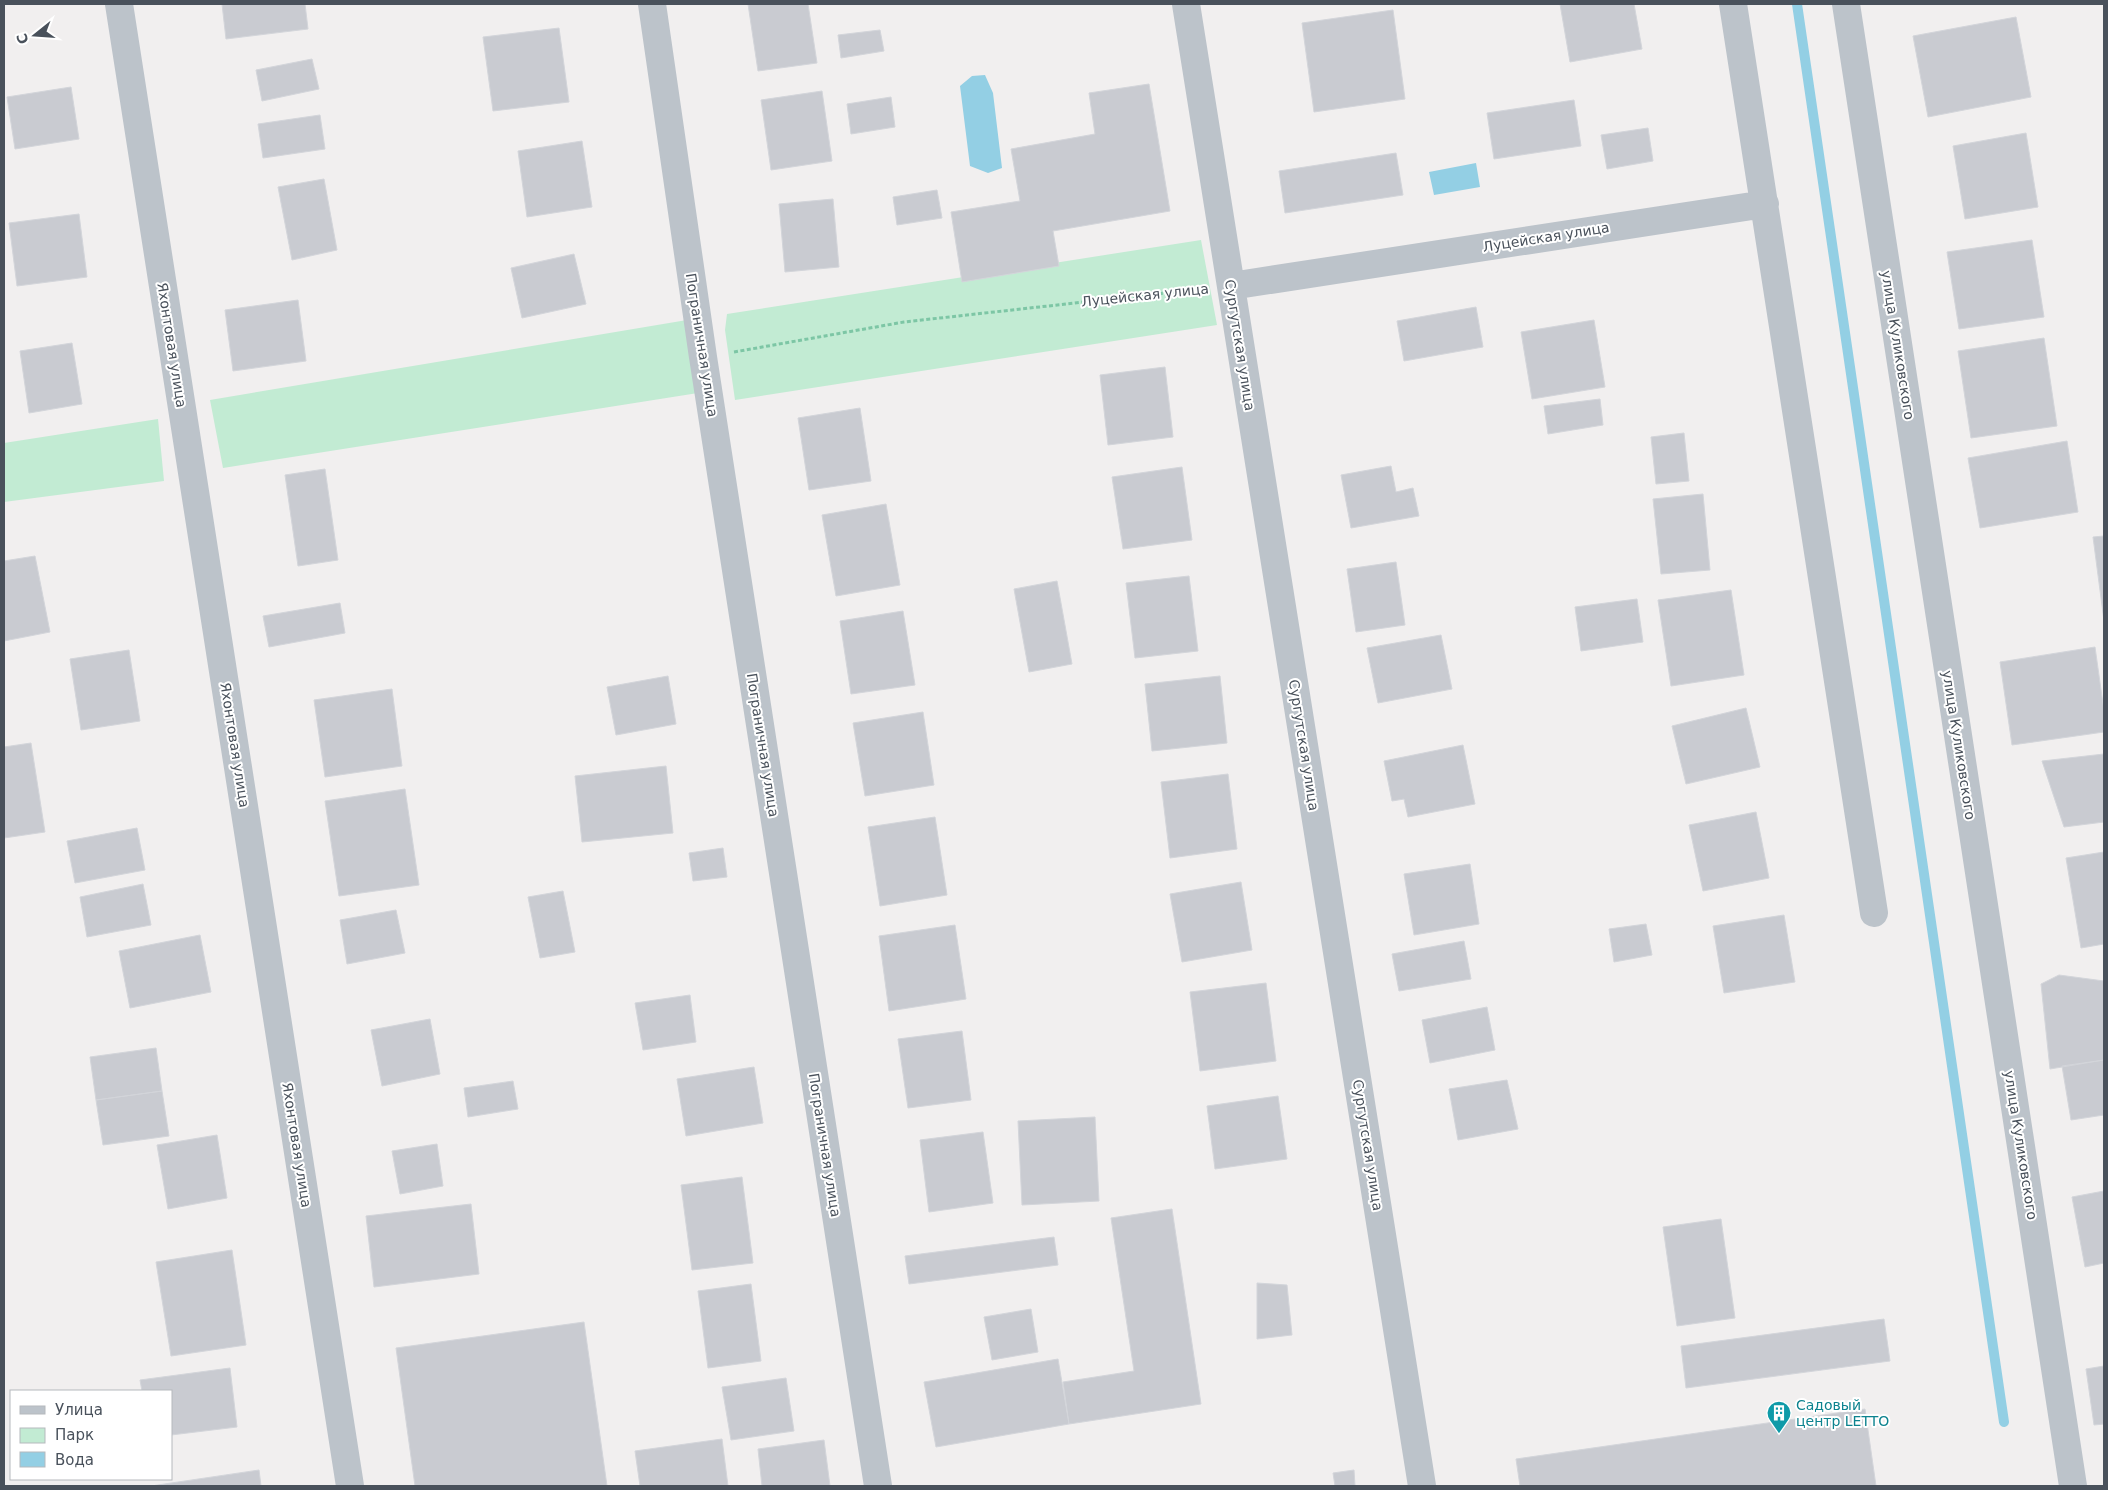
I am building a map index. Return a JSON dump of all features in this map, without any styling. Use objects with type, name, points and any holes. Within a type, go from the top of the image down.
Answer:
[{"type":"street","name":"Яхонтовая улица","points":[[119,4],[350,1486]]},
{"type":"street","name":"Пограничная улица","points":[[652,4],[703,358],[878,1486]]},
{"type":"street","name":"Сургутская улица","points":[[1186,4],[1422,1486]]},
{"type":"street","points":[[1733,4],[1874,913]]},
{"type":"street","name":"улица Куликовского","points":[[1846,4],[2073,1486]]},
{"type":"street","name":"Луцейская улица","points":[[1231,286],[1765,204]]},
{"type":"path","name":"Луцейская улица","points":[[703,358],[904,322],[1231,286]]},
{"type":"green space","points":[[1201,240],[1217,325],[735,400],[725,330],[727,314]]},
{"type":"green space","points":[[687,320],[698,393],[223,468],[210,400]]},
{"type":"green space","points":[[158,419],[164,481],[4,502],[4,443]]},
{"type":"water","points":[[985,75],[993,93],[1002,168],[988,173],[970,166],[960,86],[972,76]]},
{"type":"water","points":[[1476,163],[1480,187],[1434,195],[1429,172]]},
{"type":"building","points":[[222,4],[305,4],[308,29],[226,39]]},
{"type":"building","points":[[748,4],[808,4],[817,63],[758,71]]},
{"type":"building","points":[[1560,4],[1634,4],[1642,49],[1570,62]]},
{"type":"building","points":[[1393,10],[1405,99],[1314,112],[1302,23]]},
{"type":"building","points":[[2016,17],[2031,97],[1928,117],[1913,36]]},
{"type":"building","points":[[559,28],[569,102],[493,111],[483,37]]},
{"type":"building","points":[[880,30],[884,51],[841,58],[838,35]]},
{"type":"building","points":[[312,59],[319,89],[262,101],[256,70]]},
{"type":"building","points":[[1149,84],[1170,211],[1053,231],[1059,266],[962,282],[951,212],[1020,201],[1011,149],[1095,134],[1089,93]]},
{"type":"building","points":[[71,87],[79,139],[15,149],[7,97]]},
{"type":"building","points":[[822,91],[832,161],[771,170],[761,100]]},
{"type":"building","points":[[891,97],[895,127],[851,134],[847,104]]},
{"type":"building","points":[[1574,100],[1581,146],[1494,159],[1487,113]]},
{"type":"building","points":[[320,115],[325,149],[263,158],[258,124]]},
{"type":"building","points":[[1648,128],[1653,161],[1607,169],[1601,135]]},
{"type":"building","points":[[2026,133],[2038,207],[1965,219],[1953,146]]},
{"type":"building","points":[[582,141],[592,207],[527,217],[518,151]]},
{"type":"building","points":[[1396,153],[1403,195],[1285,213],[1279,171]]},
{"type":"building","points":[[324,179],[337,250],[292,260],[278,187]]},
{"type":"building","points":[[937,190],[942,218],[897,225],[893,197]]},
{"type":"building","points":[[833,199],[839,267],[785,272],[779,204]]},
{"type":"building","points":[[79,214],[87,277],[17,286],[9,223]]},
{"type":"building","points":[[2032,240],[2044,317],[1959,329],[1947,252]]},
{"type":"building","points":[[574,254],[586,304],[522,318],[511,268]]},
{"type":"building","points":[[298,300],[306,361],[233,371],[225,310]]},
{"type":"building","points":[[1476,307],[1483,347],[1404,361],[1397,321]]},
{"type":"building","points":[[1594,320],[1605,387],[1532,399],[1521,332]]},
{"type":"building","points":[[2044,338],[2057,426],[1971,438],[1958,351]]},
{"type":"building","points":[[72,343],[82,404],[29,413],[20,351]]},
{"type":"building","points":[[1165,367],[1173,437],[1108,445],[1100,375]]},
{"type":"building","points":[[1600,399],[1603,425],[1548,434],[1544,406]]},
{"type":"building","points":[[860,408],[871,481],[809,490],[798,418]]},
{"type":"building","points":[[1684,433],[1689,481],[1656,484],[1651,437]]},
{"type":"building","points":[[2067,441],[2078,512],[1980,528],[1968,458]]},
{"type":"building","points":[[1391,466],[1396,492],[1413,488],[1419,516],[1351,528],[1341,475]]},
{"type":"building","points":[[1182,467],[1192,540],[1123,549],[1112,477]]},
{"type":"building","points":[[325,469],[338,560],[298,566],[285,475]]},
{"type":"building","points":[[1703,494],[1710,570],[1661,574],[1653,499]]},
{"type":"building","points":[[886,504],[900,585],[836,596],[822,515]]},
{"type":"building","points":[[2104,536],[2104,621],[2093,537]]},
{"type":"building","points":[[35,556],[50,632],[4,641],[4,561]]},
{"type":"building","points":[[1396,562],[1405,625],[1356,632],[1347,569]]},
{"type":"building","points":[[1189,576],[1198,651],[1135,658],[1126,583]]},
{"type":"building","points":[[1057,581],[1072,664],[1029,672],[1014,589]]},
{"type":"building","points":[[1731,590],[1744,675],[1671,686],[1658,600]]},
{"type":"building","points":[[1637,599],[1643,642],[1581,651],[1575,607]]},
{"type":"building","points":[[340,603],[345,633],[269,647],[263,616]]},
{"type":"building","points":[[903,611],[915,685],[851,694],[840,621]]},
{"type":"building","points":[[1441,635],[1452,689],[1378,703],[1367,648]]},
{"type":"building","points":[[2095,647],[2104,711],[2104,732],[2012,745],[2000,662]]},
{"type":"building","points":[[129,650],[140,721],[81,730],[70,659]]},
{"type":"building","points":[[668,676],[676,724],[616,735],[607,687]]},
{"type":"building","points":[[1220,676],[1227,743],[1152,751],[1145,684]]},
{"type":"building","points":[[392,689],[402,766],[325,777],[314,700]]},
{"type":"building","points":[[1746,708],[1760,767],[1686,784],[1672,726]]},
{"type":"building","points":[[923,712],[934,785],[865,796],[853,723]]},
{"type":"building","points":[[31,743],[45,832],[4,838],[4,747]]},
{"type":"building","points":[[1463,745],[1475,804],[1408,817],[1404,799],[1392,801],[1384,761]]},
{"type":"building","points":[[2104,754],[2104,822],[2064,827],[2042,761]]},
{"type":"building","points":[[666,766],[673,833],[582,842],[575,776]]},
{"type":"building","points":[[1228,774],[1237,849],[1170,858],[1161,782]]},
{"type":"building","points":[[405,789],[419,885],[339,896],[325,801]]},
{"type":"building","points":[[1756,812],[1769,878],[1703,891],[1689,825]]},
{"type":"building","points":[[935,817],[947,895],[880,906],[868,827]]},
{"type":"building","points":[[137,828],[145,870],[75,883],[67,841]]},
{"type":"building","points":[[723,848],[727,877],[693,881],[689,853]]},
{"type":"building","points":[[2104,852],[2104,944],[2081,948],[2066,858]]},
{"type":"building","points":[[1470,864],[1479,924],[1414,935],[1404,874]]},
{"type":"building","points":[[1241,882],[1252,950],[1182,962],[1170,894]]},
{"type":"building","points":[[143,884],[151,925],[87,937],[80,897]]},
{"type":"building","points":[[563,891],[575,952],[540,958],[528,897]]},
{"type":"building","points":[[396,910],[405,953],[347,964],[340,920]]},
{"type":"building","points":[[1784,915],[1795,982],[1724,993],[1713,926]]},
{"type":"building","points":[[1646,924],[1652,955],[1614,962],[1609,929]]},
{"type":"building","points":[[955,925],[966,999],[889,1011],[879,936]]},
{"type":"building","points":[[200,935],[211,992],[130,1008],[119,951]]},
{"type":"building","points":[[1464,941],[1471,979],[1399,991],[1392,954]]},
{"type":"building","points":[[2059,975],[2104,981],[2104,1060],[2050,1069],[2041,984]]},
{"type":"building","points":[[1266,983],[1276,1061],[1200,1071],[1190,992]]},
{"type":"building","points":[[690,995],[696,1042],[643,1050],[635,1003]]},
{"type":"building","points":[[1487,1007],[1495,1050],[1430,1063],[1422,1020]]},
{"type":"building","points":[[430,1019],[440,1074],[382,1086],[371,1030]]},
{"type":"building","points":[[962,1031],[971,1100],[908,1108],[898,1039]]},
{"type":"building","points":[[156,1048],[162,1091],[96,1100],[90,1057]]},
{"type":"building","points":[[2104,1060],[2104,1115],[2071,1120],[2062,1066]]},
{"type":"building","points":[[754,1067],[763,1123],[686,1136],[677,1079]]},
{"type":"building","points":[[1507,1080],[1518,1129],[1458,1140],[1449,1089]]},
{"type":"building","points":[[513,1081],[518,1109],[468,1117],[464,1088]]},
{"type":"building","points":[[162,1091],[169,1136],[103,1145],[96,1100]]},
{"type":"building","points":[[1278,1096],[1287,1159],[1215,1169],[1207,1106]]},
{"type":"building","points":[[1095,1117],[1099,1201],[1022,1205],[1018,1121]]},
{"type":"building","points":[[983,1132],[993,1203],[929,1212],[920,1140]]},
{"type":"building","points":[[217,1135],[227,1198],[168,1209],[157,1145]]},
{"type":"building","points":[[437,1144],[443,1186],[400,1194],[392,1151]]},
{"type":"building","points":[[742,1177],[753,1263],[692,1270],[681,1185]]},
{"type":"building","points":[[2104,1191],[2104,1263],[2085,1267],[2072,1197]]},
{"type":"building","points":[[471,1204],[479,1274],[374,1287],[366,1216]]},
{"type":"building","points":[[1172,1209],[1201,1404],[1069,1424],[1063,1382],[1134,1371],[1111,1218]]},
{"type":"building","points":[[1721,1219],[1735,1318],[1677,1326],[1663,1227]]},
{"type":"building","points":[[1054,1237],[1058,1265],[909,1284],[905,1256]]},
{"type":"building","points":[[232,1250],[246,1345],[171,1356],[156,1262]]},
{"type":"building","points":[[1257,1283],[1287,1285],[1292,1335],[1257,1339]]},
{"type":"building","points":[[751,1284],[761,1361],[708,1368],[698,1291]]},
{"type":"building","points":[[1031,1309],[1038,1352],[992,1360],[984,1317]]},
{"type":"building","points":[[1884,1319],[1890,1361],[1686,1388],[1681,1346]]},
{"type":"building","points":[[584,1322],[607,1486],[415,1486],[396,1348]]},
{"type":"building","points":[[1058,1359],[1069,1424],[936,1447],[924,1382]]},
{"type":"building","points":[[2104,1366],[2104,1424],[2094,1425],[2086,1369]]},
{"type":"building","points":[[230,1368],[237,1427],[172,1435],[172,1390],[142,1390],[140,1380]]},
{"type":"building","points":[[786,1378],[794,1431],[731,1440],[722,1387]]},
{"type":"building","name":"Садовый центр LETTO","points":[[1865,1409],[1876,1486],[1520,1486],[1516,1459]]},
{"type":"building","points":[[722,1439],[728,1486],[640,1486],[635,1451]]},
{"type":"building","points":[[824,1440],[830,1486],[762,1486],[758,1449]]},
{"type":"building","points":[[259,1470],[261,1486],[151,1486]]},
{"type":"building","points":[[1354,1470],[1355,1486],[1335,1486],[1333,1473]]},
{"type":"waterway","points":[[1797,4],[2004,1422]]},
{"type":"place","name":"Садовый центр LETTO","points":[[1779,1434]]}]
